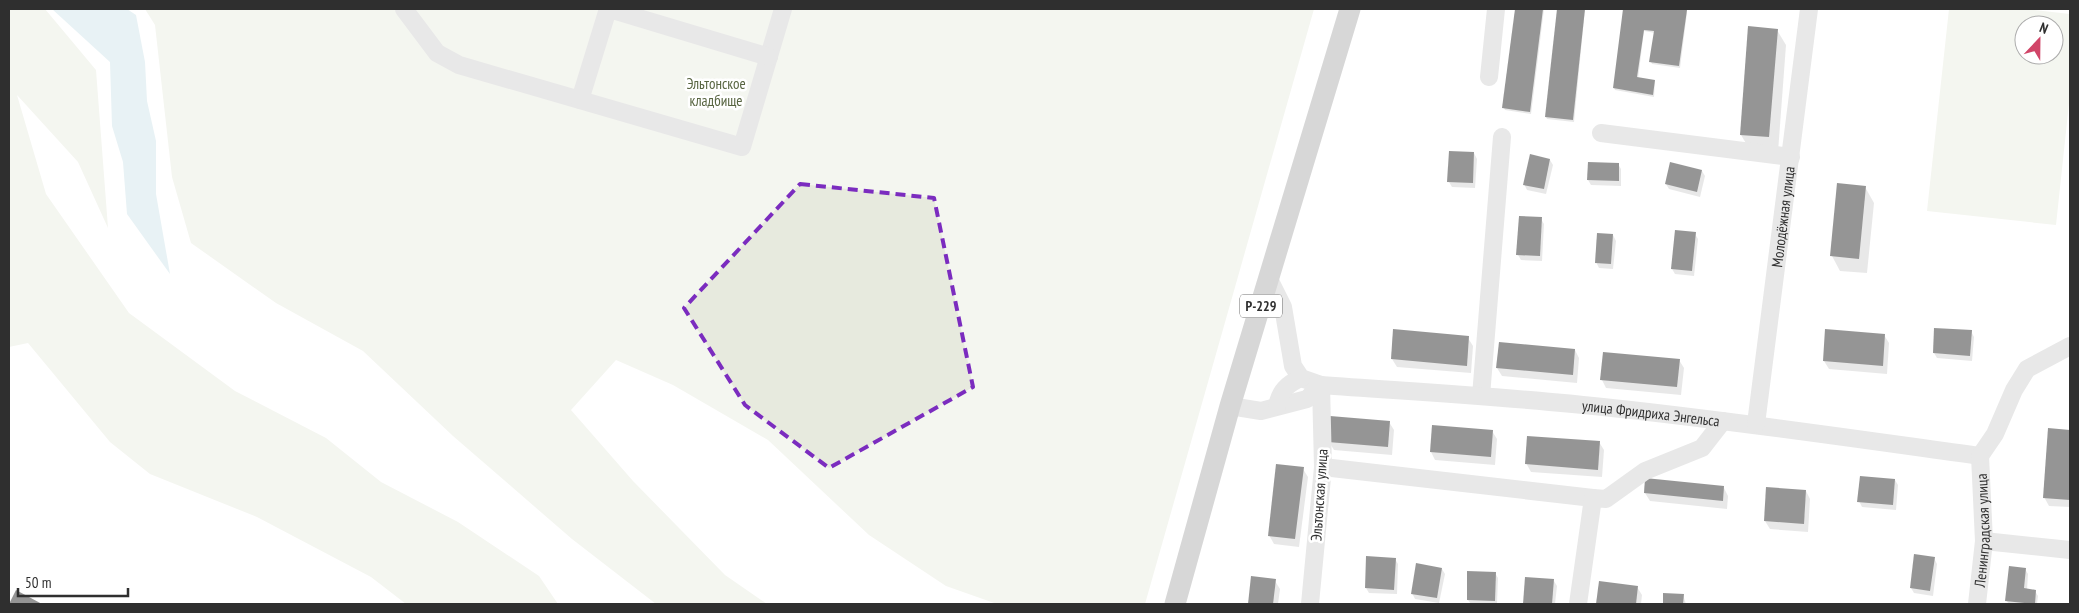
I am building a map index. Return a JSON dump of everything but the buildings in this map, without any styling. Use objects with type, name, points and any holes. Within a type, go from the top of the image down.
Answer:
[{"type":"main road","name":"Р-229","points":[[1175,604],[1230,406],[1350,9]]},
{"type":"street","points":[[404,9],[437,52],[459,65],[742,148],[783,9]]},
{"type":"street","points":[[580,100],[609,9],[769,57]]},
{"type":"street","points":[[1489,77],[1496,9]]},
{"type":"street","name":"Молодёжная улица","points":[[1756,424],[1809,9]]},
{"type":"street","points":[[1601,133],[1791,156]]},
{"type":"street","points":[[1481,396],[1502,137]]},
{"type":"street","points":[[1269,279],[1283,307],[1293,366],[1302,378],[1290,382],[1279,397],[1277,406]]},
{"type":"street","points":[[1980,456],[1995,434],[2014,390],[2027,369],[2070,346]]},
{"type":"street","name":"улица Фридриха Энгельса","points":[[1302,378],[1321,385],[1481,396],[1756,424],[1980,456]]},
{"type":"street","points":[[1230,406],[1261,411],[1306,399],[1321,385]]},
{"type":"street","name":"Эльтонская улица","points":[[1310,604],[1323,467],[1321,385]]},
{"type":"street","points":[[1323,467],[1606,499],[1645,471],[1702,448],[1723,421]]},
{"type":"street","name":"Ленинградская улица","points":[[1977,604],[1984,541],[1980,456]]},
{"type":"street","points":[[1578,604],[1593,498]]},
{"type":"street","points":[[1984,541],[2070,550]]},
{"type":"highlighted area","points":[[800,184],[934,198],[973,387],[829,468],[745,405],[684,308]]},
{"type":"green space","points":[[9,9],[45,9],[96,70],[108,228],[78,162],[17,95],[46,194],[129,313],[235,391],[326,438],[381,482],[458,522],[539,576],[558,604],[406,604],[371,577],[257,517],[150,474],[110,442],[28,343],[9,347]]},
{"type":"green space","name":"Эльтонское кладбище","points":[[145,9],[1314,9],[1145,604],[997,604],[946,586],[869,535],[768,440],[673,385],[616,360],[571,410],[633,481],[725,575],[767,604],[656,604],[572,539],[453,436],[363,351],[276,303],[191,243],[172,177],[155,25]]},
{"type":"green space","points":[[1949,9],[2024,9],[2070,14],[2070,94],[2056,225],[1927,211]]},
{"type":"water","points":[[52,9],[127,9],[136,15],[145,62],[147,101],[156,141],[156,194],[170,274],[127,214],[123,162],[112,126],[110,62]]}]
